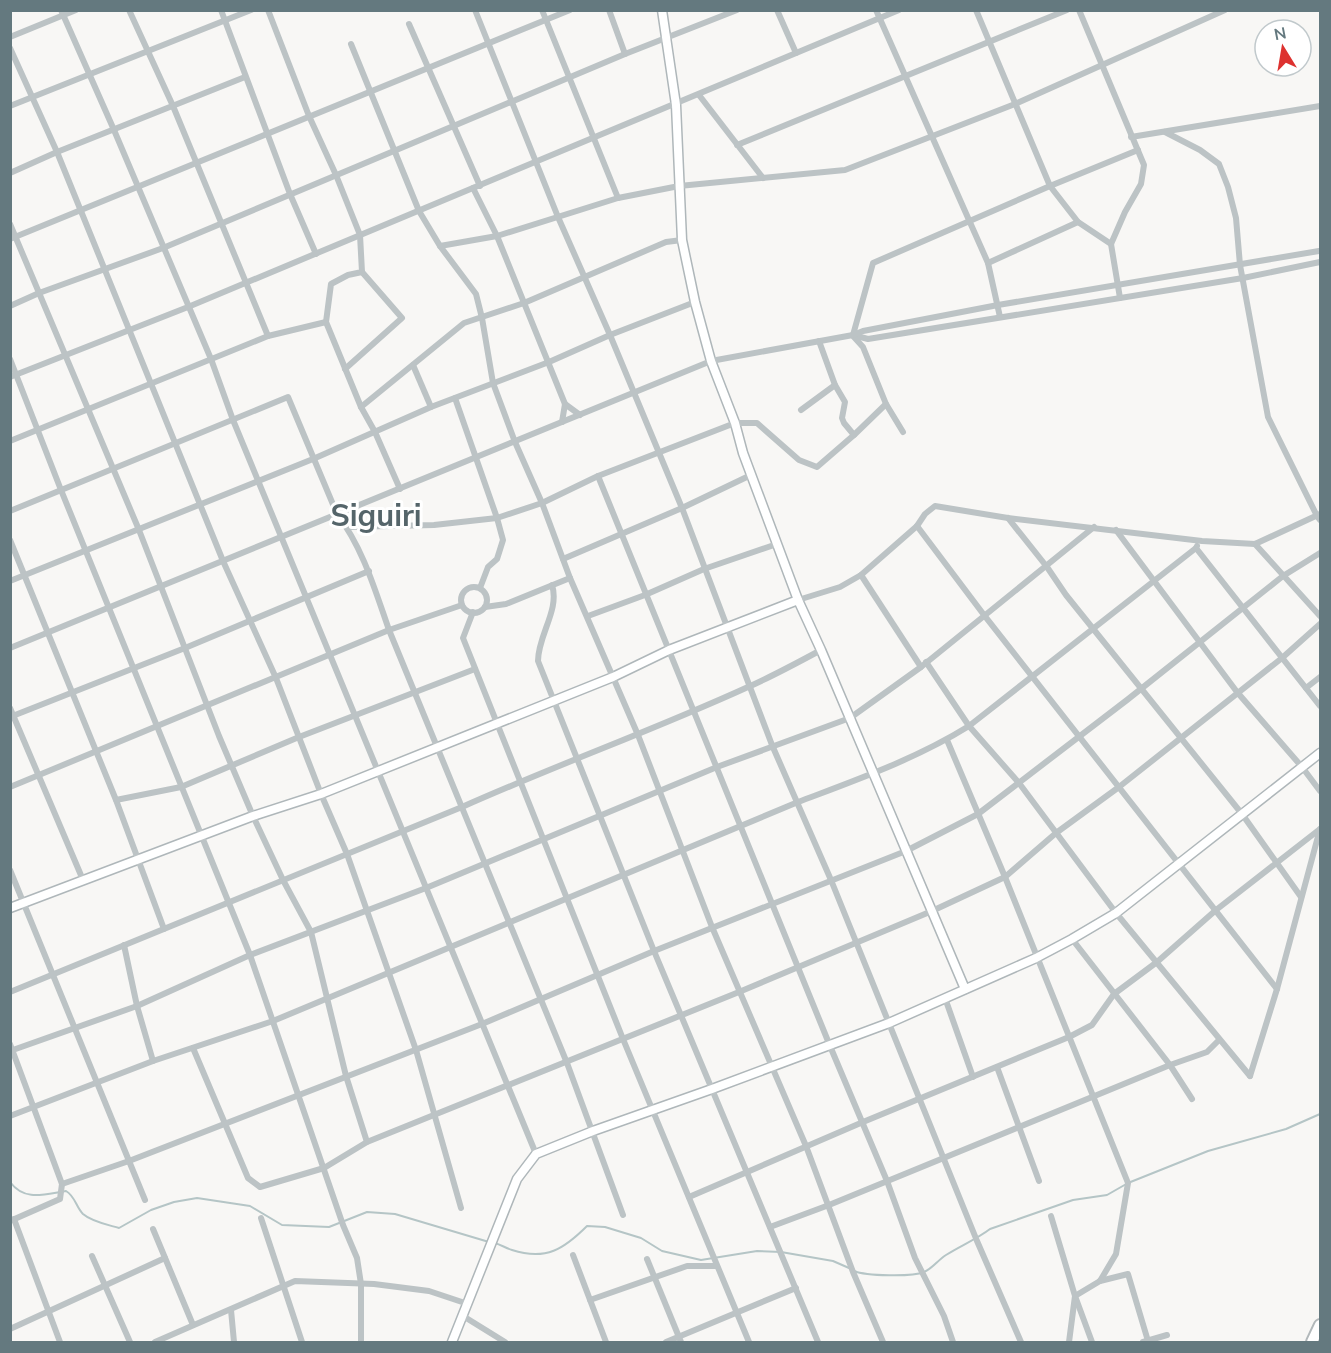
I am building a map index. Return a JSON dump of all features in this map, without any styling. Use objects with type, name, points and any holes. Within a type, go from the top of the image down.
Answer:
[{"type":"highway","points":[[1312,1342],[1320,1324]]},
{"type":"street","points":[[10,37],[62,13],[76,10]]},
{"type":"street","points":[[129,10],[173,106],[268,336]]},
{"type":"street","points":[[221,10],[290,194],[316,254]]},
{"type":"street","points":[[10,106],[251,10]]},
{"type":"street","points":[[268,10],[309,116],[360,235],[362,272],[402,318],[345,369]]},
{"type":"street","points":[[475,10],[535,162],[682,508],[772,745],[831,880],[976,1237],[1022,1342]]},
{"type":"street","points":[[542,10],[618,198]]},
{"type":"street","points":[[13,238],[570,10]]},
{"type":"street","points":[[609,10],[626,54]]},
{"type":"street","points":[[662,10],[676,105],[682,240],[695,302],[711,361],[798,600],[965,990]]},
{"type":"street","points":[[10,306],[39,293],[163,248],[220,222],[737,10]]},
{"type":"street","points":[[777,10],[796,53]]},
{"type":"street","points":[[876,10],[988,263],[1000,317]]},
{"type":"street","points":[[14,376],[189,307],[899,10]]},
{"type":"street","points":[[976,10],[1050,186],[1078,222],[1112,244]]},
{"type":"street","points":[[737,145],[1067,10]]},
{"type":"street","points":[[1079,10],[1144,165],[1141,184],[1125,212],[1112,244],[1120,298]]},
{"type":"street","points":[[440,246],[497,236],[618,198],[679,186],[845,170],[1015,104],[1225,10]]},
{"type":"street","points":[[62,13],[211,359],[232,420],[536,1154]]},
{"type":"street","points":[[409,24],[549,362],[565,404],[562,422]]},
{"type":"street","points":[[351,45],[419,211],[440,246],[476,294],[494,383],[515,441],[542,503],[570,578],[638,735],[712,927],[806,1146],[852,1269],[883,1342]]},
{"type":"street","points":[[10,48],[82,211],[175,444],[276,678],[347,854],[416,1050],[461,1208]]},
{"type":"street","points":[[10,173],[245,77]]},
{"type":"street","points":[[699,95],[763,178]]},
{"type":"street","points":[[1131,137],[1320,106]]},
{"type":"street","points":[[10,908],[253,816],[321,794],[613,677],[669,650],[726,627],[840,587],[861,575],[917,526],[925,514],[935,506],[1008,518],[1202,541],[1255,544],[1319,517],[1268,417],[1240,265],[1236,218],[1219,164],[1200,150],[1165,132]]},
{"type":"street","points":[[853,335],[873,263],[1138,150]]},
{"type":"street","points":[[988,263],[1078,222]]},
{"type":"street","points":[[10,224],[13,238],[39,293],[139,530],[231,765],[283,880],[311,932],[346,1076],[367,1142]]},
{"type":"street","points":[[361,407],[464,323],[524,303],[666,242],[682,240]]},
{"type":"street","points":[[10,648],[711,361],[998,305],[1320,250]]},
{"type":"street","points":[[1311,263],[1320,250]]},
{"type":"street","points":[[853,335],[868,339],[1243,278],[1320,262]]},
{"type":"street","points":[[362,272],[348,275],[331,284],[326,322],[361,407],[375,432],[400,489]]},
{"type":"street","points":[[10,581],[313,459],[431,407],[695,302]]},
{"type":"street","points":[[10,441],[268,336],[326,322]]},
{"type":"street","points":[[853,335],[863,347],[886,404],[903,432]]},
{"type":"street","points":[[819,341],[835,385],[845,402],[844,423],[854,435]]},
{"type":"street","points":[[10,359],[14,376],[250,956],[342,1222],[357,1258],[361,1284],[361,1342]]},
{"type":"street","points":[[412,365],[431,407]]},
{"type":"street","points":[[801,410],[835,385]]},
{"type":"street","points":[[10,511],[288,398],[337,514],[347,527],[369,571],[389,630],[567,1063],[622,1215]]},
{"type":"street","points":[[454,398],[503,540],[497,559],[488,567],[480,588]]},
{"type":"street","points":[[565,404],[580,415]]},
{"type":"street","points":[[347,527],[434,525],[497,518],[542,503],[597,476],[735,423],[758,423],[800,460],[817,467],[886,404]]},
{"type":"street","points":[[563,559],[682,508],[751,475]]},
{"type":"street","points":[[597,476],[887,1181],[915,1258],[944,1316],[953,1342]]},
{"type":"street","points":[[1008,518],[1092,628],[1242,814],[1301,897]]},
{"type":"street","points":[[917,526],[1031,676],[1277,989]]},
{"type":"street","points":[[60,1342],[12,1220],[60,1199],[62,1194],[61,1185],[34,1107],[11,1048],[137,1006],[250,956],[368,912],[717,767],[850,718],[923,665],[1094,527]]},
{"type":"street","points":[[1115,530],[1237,692],[1320,791]]},
{"type":"street","points":[[10,540],[116,800],[164,929]]},
{"type":"street","points":[[10,1116],[153,1061],[273,1021],[798,802],[873,773],[947,740],[969,726],[1202,541]]},
{"type":"street","points":[[588,616],[645,595],[704,569],[777,544]]},
{"type":"street","points":[[1255,544],[1320,616]]},
{"type":"street","points":[[1196,548],[1320,706]]},
{"type":"street","points":[[61,1185],[129,1161],[482,1024],[712,927],[906,850],[978,814],[1080,737],[1283,576],[1320,553]]},
{"type":"street","points":[[12,717],[369,571]]},
{"type":"street","points":[[861,575],[923,665],[969,726],[1019,783],[1116,913],[1250,1076],[1277,989],[1320,829]]},
{"type":"street","points":[[484,607],[486,594],[480,588],[467,589],[462,596],[462,605],[466,610],[473,612],[484,607],[506,604],[570,578]]},
{"type":"street","points":[[552,585],[554,601],[543,631],[538,661],[654,951],[818,1342]]},
{"type":"street","points":[[10,787],[389,630],[462,605]]},
{"type":"street","points":[[473,612],[463,638],[623,1039],[749,1342]]},
{"type":"street","points":[[193,1048],[248,1178],[260,1187],[324,1168],[367,1142],[567,1063],[857,943],[1005,877],[1056,833],[1119,787],[1282,658],[1320,624]]},
{"type":"street","points":[[10,992],[402,832],[520,781],[638,735],[750,687],[821,650]]},
{"type":"street","points":[[116,800],[181,787],[354,715],[476,669]]},
{"type":"street","points":[[1306,688],[1320,677]]},
{"type":"street","points":[[10,708],[83,880]]},
{"type":"street","points":[[947,740],[1005,877],[1128,1183],[1116,1254],[1101,1281]]},
{"type":"street","points":[[452,1342],[517,1179],[536,1154],[890,1023],[1036,958],[1116,913],[1320,753]]},
{"type":"street","points":[[689,1197],[1069,1037],[1092,1024],[1114,994],[1158,962],[1216,910],[1278,864],[1320,829]]},
{"type":"street","points":[[10,870],[145,1200]]},
{"type":"street","points":[[1072,939],[1170,1065],[1192,1099]]},
{"type":"street","points":[[124,945],[137,1006],[153,1061]]},
{"type":"street","points":[[945,998],[973,1077]]},
{"type":"street","points":[[770,1227],[1207,1052],[1219,1040]]},
{"type":"street","points":[[997,1066],[1039,1181]]},
{"type":"street","points":[[1051,1216],[1075,1296],[1092,1342]]},
{"type":"street","points":[[261,1218],[302,1342]]},
{"type":"street","points":[[153,1229],[193,1325]]},
{"type":"street","points":[[573,1255],[606,1342]]},
{"type":"street","points":[[92,1256],[130,1342]]},
{"type":"street","points":[[10,1329],[165,1258]]},
{"type":"street","points":[[647,1259],[680,1340]]},
{"type":"street","points":[[590,1300],[687,1266],[715,1261]]},
{"type":"street","points":[[1075,1296],[1101,1281],[1128,1274],[1146,1342],[1167,1335]]},
{"type":"street","points":[[154,1342],[295,1281],[429,1290],[468,1304]]},
{"type":"street","points":[[666,1342],[680,1340],[736,1312],[796,1288]]},
{"type":"street","points":[[1069,1342],[1075,1296]]},
{"type":"street","points":[[231,1310],[234,1342]]},
{"type":"street","points":[[463,1316],[505,1342]]},
{"type":"waterway","points":[[854,1271],[889,1275],[924,1272],[946,1255],[990,1229],[1073,1200],[1107,1195],[1128,1183],[1208,1151],[1286,1129],[1320,1114]]},
{"type":"waterway","points":[[10,1182],[22,1192],[29,1194],[43,1195],[66,1191],[87,1217],[119,1228],[151,1210],[174,1202],[197,1198],[250,1206],[282,1225],[329,1227],[367,1212],[395,1214],[489,1242]]},
{"type":"waterway","points":[[495,1243],[524,1253],[545,1253],[562,1247],[587,1226],[605,1227],[641,1238],[662,1251],[701,1260],[757,1251],[781,1252],[833,1261],[849,1268]]},
{"type":"district","name":"Siguiri","points":[[376,516]]}]
